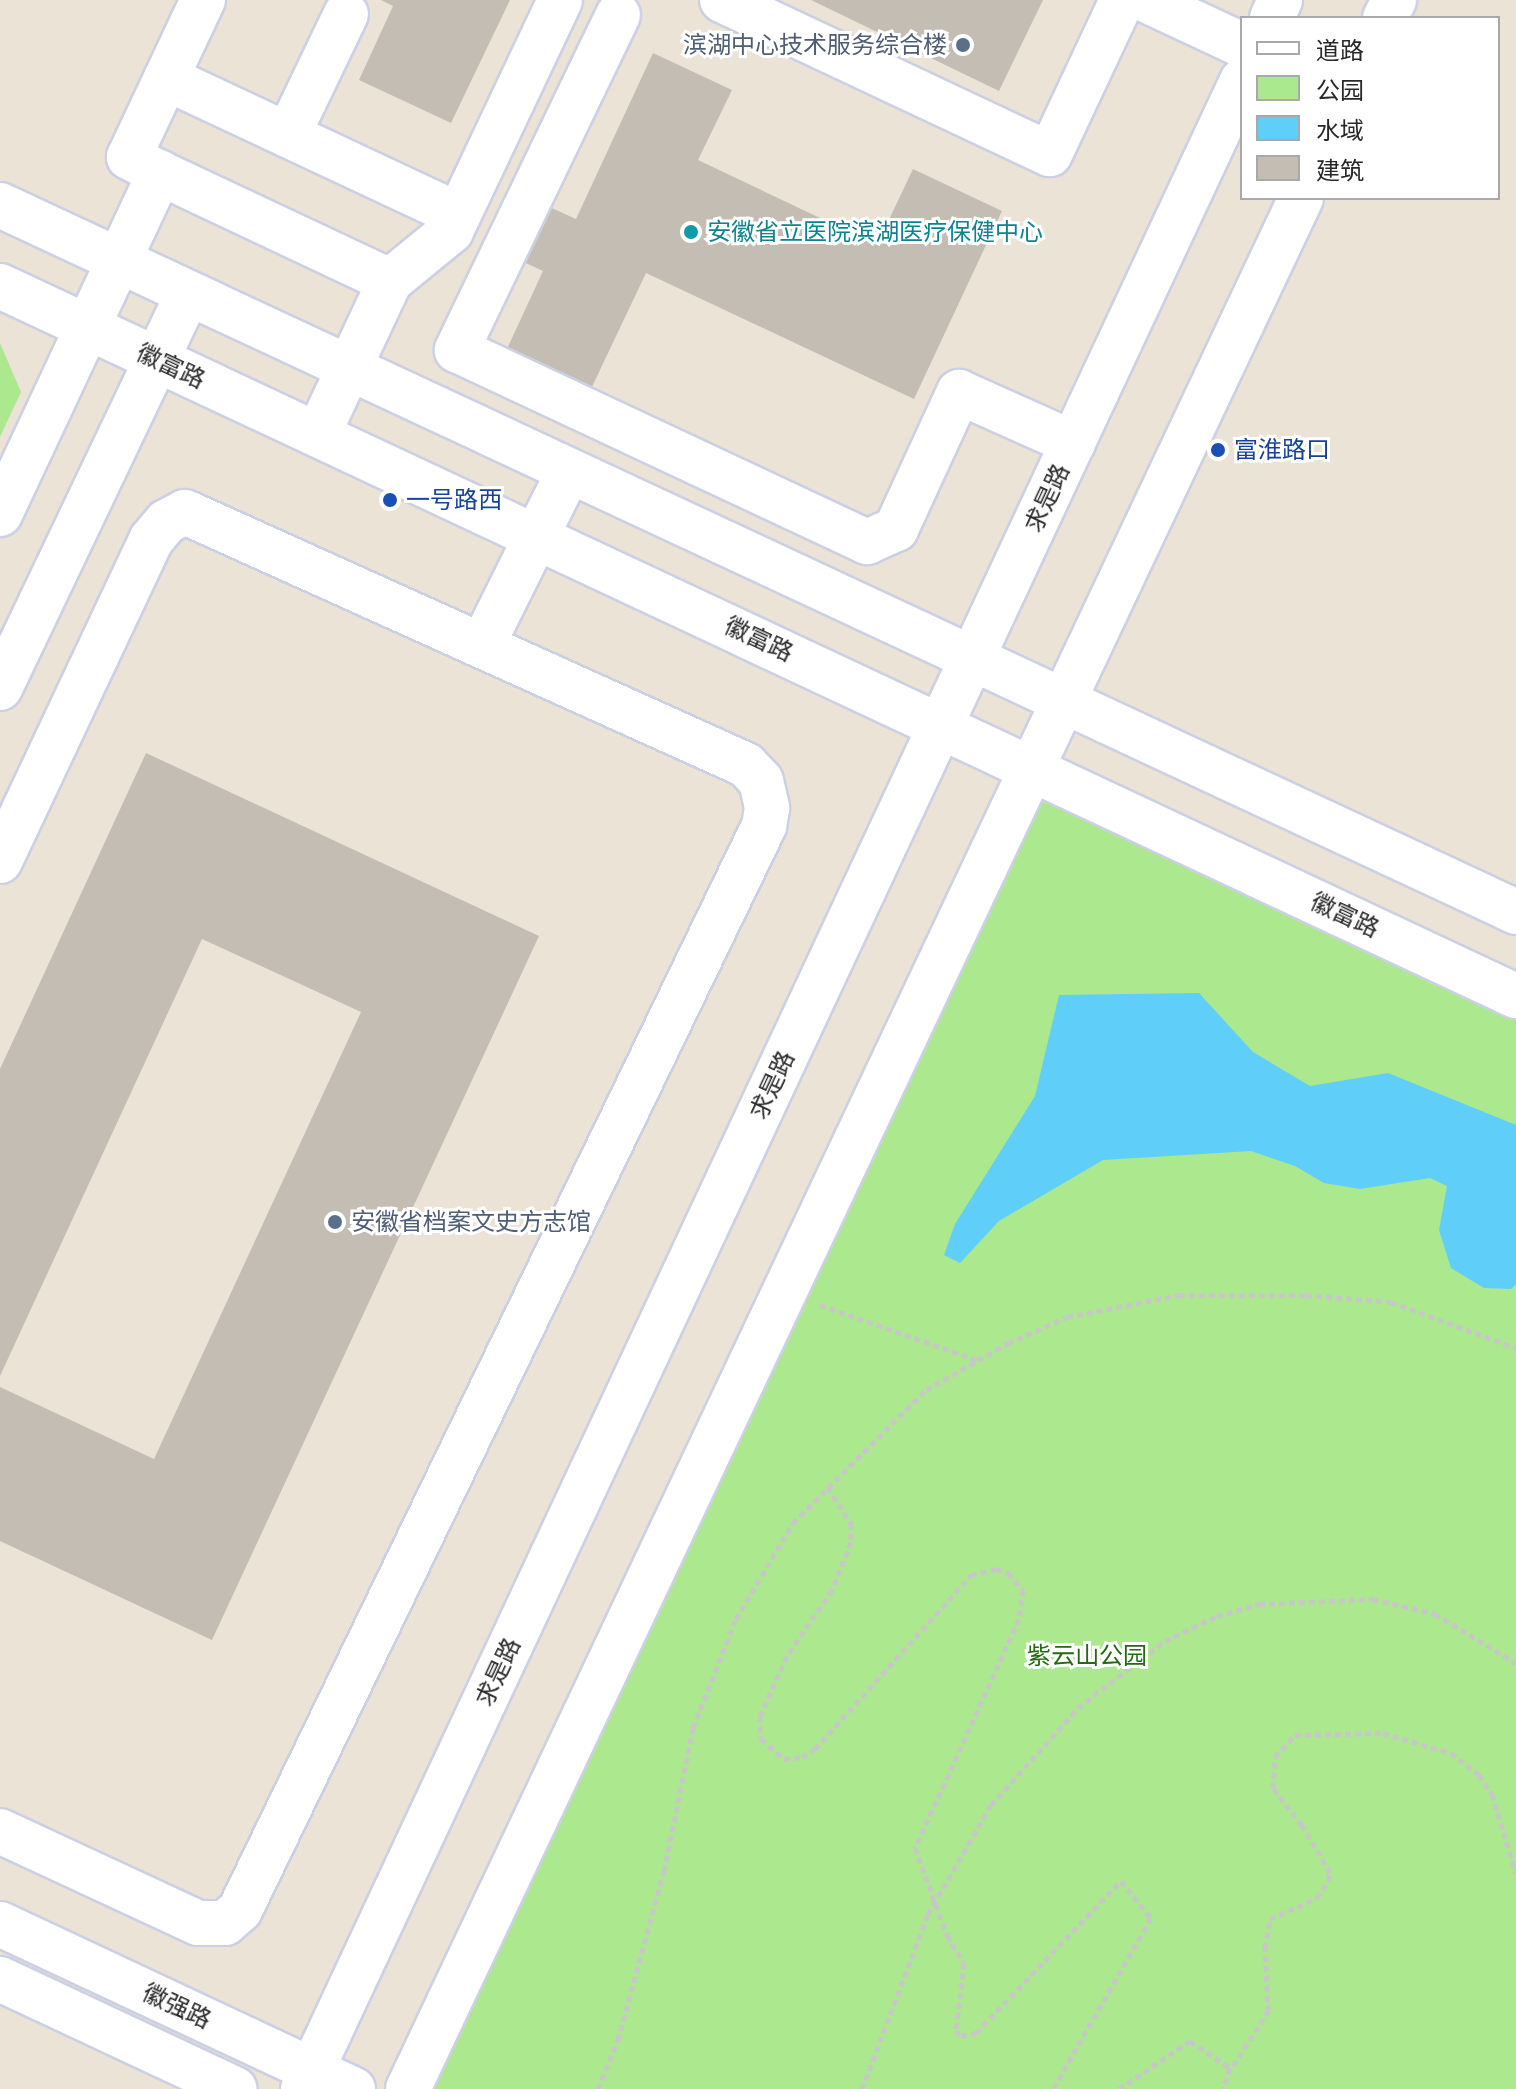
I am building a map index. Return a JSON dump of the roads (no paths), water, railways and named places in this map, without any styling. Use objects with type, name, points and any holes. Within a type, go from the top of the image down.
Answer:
[{"type":"street","points":[[203,0],[129,157],[390,281]]},
{"type":"street","points":[[318,434],[390,281],[439,243],[459,215],[560,0]]},
{"type":"street","points":[[722,0],[1050,154],[1122,0]]},
{"type":"street","points":[[1146,0],[1240,44]]},
{"type":"street","points":[[288,135],[346,14]]},
{"type":"street","points":[[618,15],[457,350],[873,542],[896,529],[959,392],[1073,443]]},
{"type":"street","points":[[166,78],[459,215]]},
{"type":"street","name":"求是路","points":[[308,2079],[1240,85]]},
{"type":"street","points":[[0,514],[160,173]]},
{"type":"street","points":[[408,2089],[1300,200]]},
{"type":"street","points":[[0,205],[1516,912]]},
{"type":"street","name":"徽富路","points":[[0,286],[1033,767],[1516,996]]},
{"type":"street","points":[[0,688],[188,293]]},
{"type":"street","points":[[659,513],[686,458]]},
{"type":"street","points":[[483,644],[569,471]]},
{"type":"street","points":[[0,861],[151,540],[176,516],[185,512],[207,518],[746,765],[765,793],[764,826],[240,1910],[225,1923],[198,1923],[0,1831]]},
{"type":"street","name":"徽强路","points":[[0,1924],[308,2079],[353,2089]]},
{"type":"street","points":[[0,1979],[235,2089]]},
{"type":"water","points":[[1199,993],[1253,1052],[1310,1086],[1388,1073],[1516,1125],[1516,1284],[1511,1289],[1484,1288],[1451,1268],[1439,1230],[1447,1186],[1430,1178],[1360,1189],[1324,1183],[1295,1166],[1251,1151],[1103,1160],[999,1221],[960,1263],[944,1255],[955,1224],[1035,1096],[1059,995]]},
{"type":"place","name":"滨湖中心技术服务综合楼","points":[[963,45]]},
{"type":"place","name":"安徽省立医院滨湖医疗保健中心","points":[[691,232]]},
{"type":"place","name":"富淮路口","points":[[1218,450]]},
{"type":"place","name":"一号路西","points":[[390,500]]},
{"type":"place","name":"安徽省档案文史方志馆","points":[[335,1222]]},
{"type":"park label","name":"紫云山公园","points":[[1087,1656]]}]
